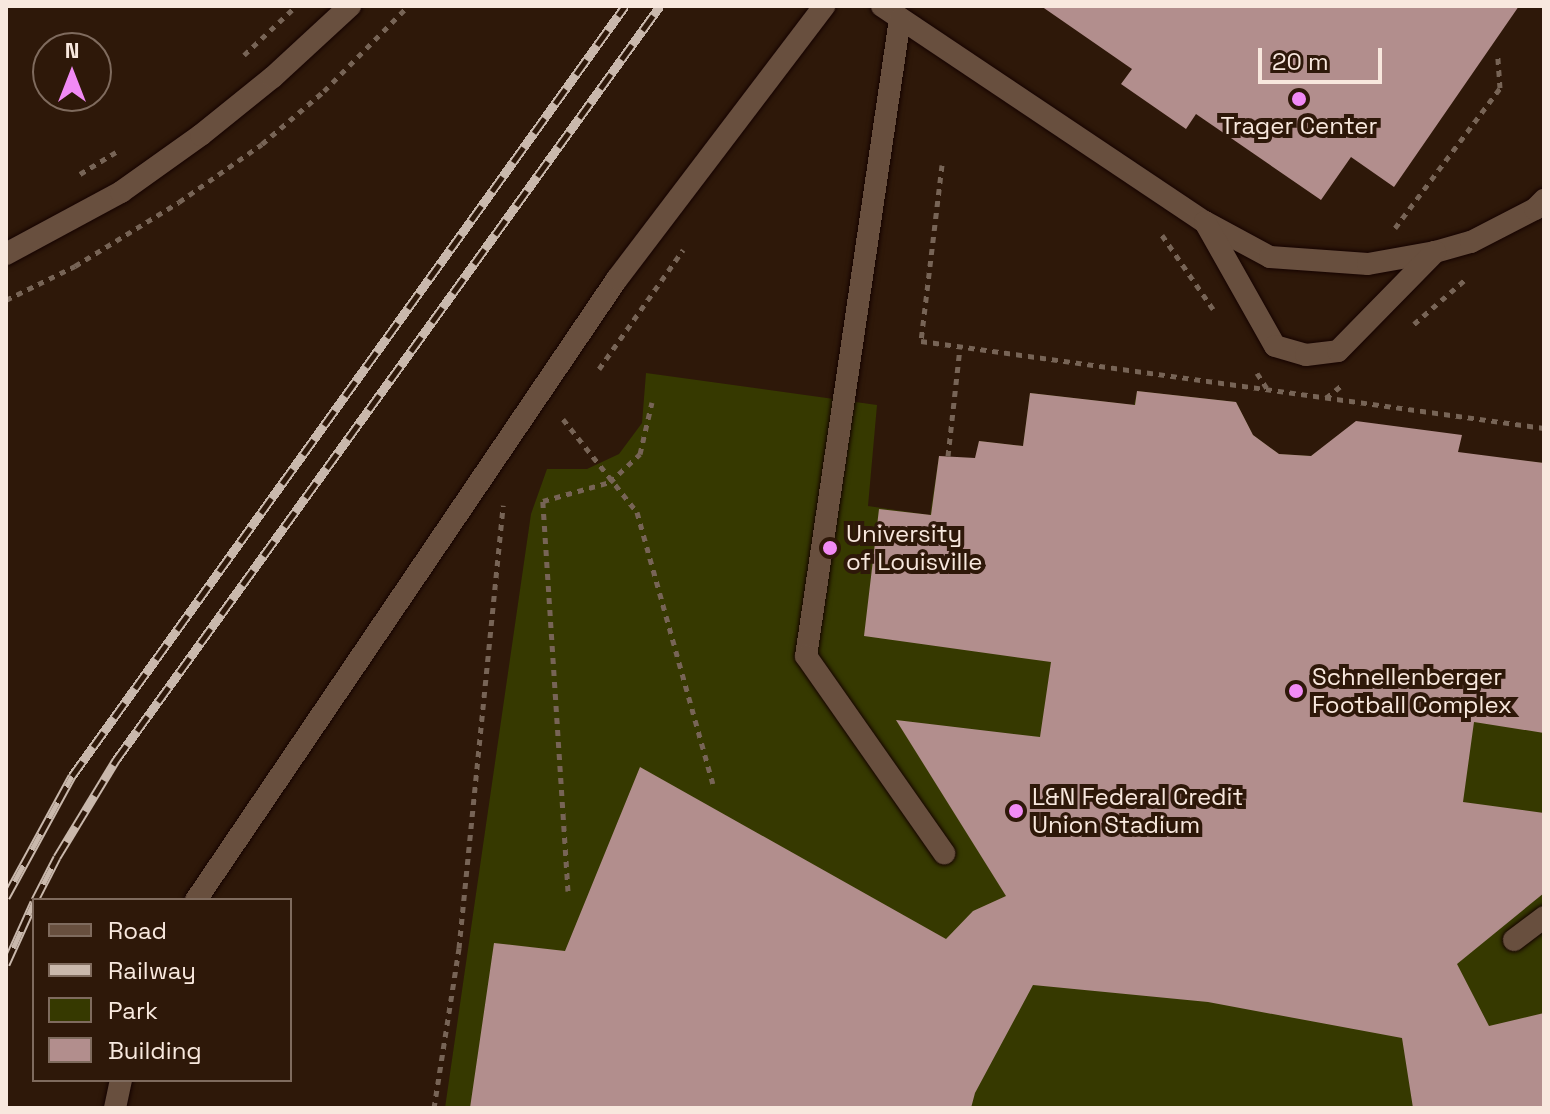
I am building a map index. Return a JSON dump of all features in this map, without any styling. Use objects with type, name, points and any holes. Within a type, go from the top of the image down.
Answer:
[{"type":"street","points":[[6,254],[121,192],[201,135],[273,77],[350,6]]},
{"type":"street","points":[[197,898],[617,279],[824,6]]},
{"type":"street","points":[[882,6],[1205,222],[1270,257],[1368,264],[1435,252],[1471,242],[1535,209],[1544,200]]},
{"type":"street","points":[[900,19],[806,656],[944,853]]},
{"type":"street","points":[[1205,222],[1275,346],[1306,355],[1338,351],[1435,252]]},
{"type":"street","points":[[1514,940],[1544,917]]},
{"type":"street","points":[[115,1108],[121,1082]]},
{"type":"path","points":[[234,64],[296,6]]},
{"type":"path","points":[[1368,264],[1500,88],[1498,56]]},
{"type":"path","points":[[71,179],[121,149]]},
{"type":"path","points":[[942,165],[921,341],[1544,428]]},
{"type":"path","points":[[1158,231],[1217,314]]},
{"type":"path","points":[[591,380],[693,237]]},
{"type":"path","points":[[1412,326],[1473,274]]},
{"type":"path","points":[[948,456],[960,347]]},
{"type":"path","points":[[1251,365],[1268,390]]},
{"type":"path","points":[[1326,398],[1351,377]]},
{"type":"path","points":[[568,891],[543,501],[610,482],[640,454],[652,402]]},
{"type":"path","points":[[555,431],[572,406]]},
{"type":"path","points":[[563,419],[610,482],[637,512],[713,784]]},
{"type":"path","points":[[434,1108],[459,948],[504,503]]},
{"type":"green space","name":"L&N Federal Credit Union Stadium","points":[[646,373],[877,405],[868,506],[930,515],[939,456],[975,460],[979,441],[1023,446],[1030,393],[1134,405],[1137,391],[1236,402],[1253,435],[1279,454],[1311,456],[1336,439],[1544,463],[1544,1108],[445,1108],[531,514],[547,469],[587,469],[619,454],[642,423]]},
{"type":"building","name":"Trager Center","points":[[1041,6],[1519,6],[1394,187],[1351,157],[1321,200],[1196,114],[1186,129],[1121,84],[1132,69]]},
{"type":"building","name":"L&N Federal Credit Union Stadium","points":[[1137,391],[1236,402],[1253,435],[1279,454],[1311,456],[1356,421],[1462,435],[1458,452],[1544,463],[1544,733],[1474,722],[1463,802],[1544,813],[1544,893],[1457,964],[1489,1026],[1544,1013],[1544,1108],[1413,1108],[1402,1038],[1208,1002],[1033,985],[975,1093],[971,1108],[470,1108],[494,943],[565,951],[640,767],[946,939],[973,911],[1006,896],[896,720],[1040,737],[1051,662],[864,636],[879,509],[931,515],[939,456],[975,458],[979,441],[1023,446],[1030,393],[1135,405]]},
{"type":"railway","points":[[6,897],[72,776],[625,6]]},
{"type":"railway","points":[[36,898],[57,857],[116,760],[660,6]]},
{"type":"railway","points":[[6,964],[32,906]]},
{"type":"place","name":"Trager Center","points":[[1299,99]]},
{"type":"place","name":"University of Louisville","points":[[830,548]]},
{"type":"place","name":"Schnellenberger Football Complex","points":[[1296,691]]},
{"type":"place","name":"L&N Federal Credit Union Stadium","points":[[1016,811]]}]
